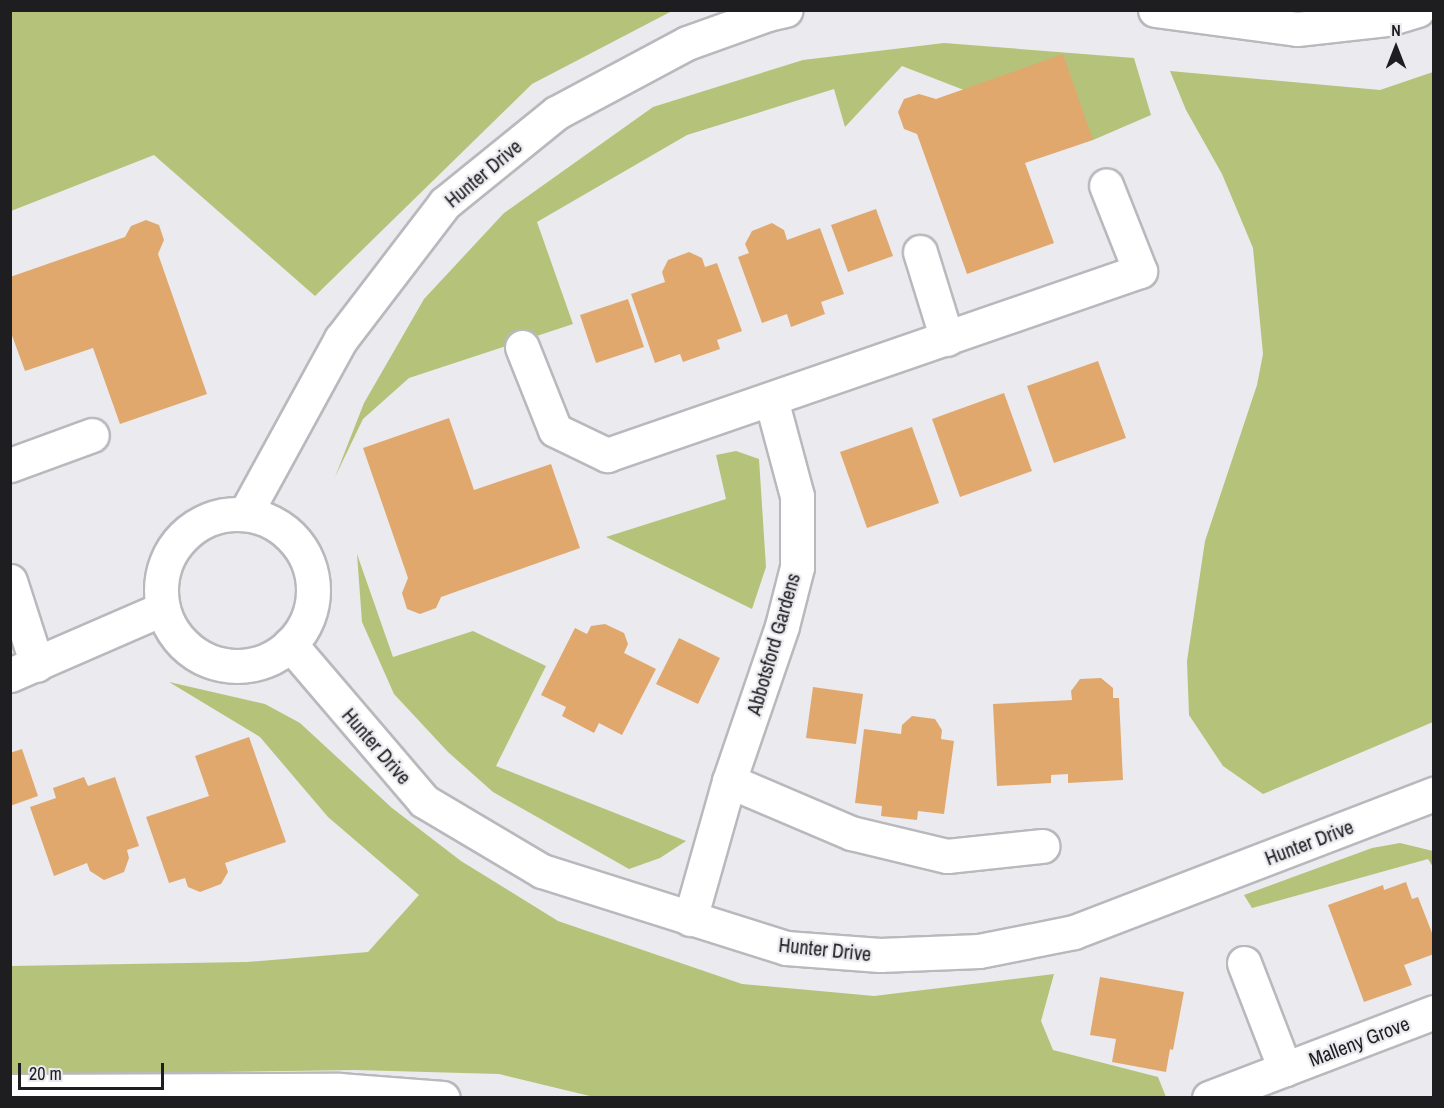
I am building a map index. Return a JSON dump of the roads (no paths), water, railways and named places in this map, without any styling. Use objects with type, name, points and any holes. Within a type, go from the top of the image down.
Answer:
[{"type":"street","name":"Hunter Drive","points":[[245,514],[341,339],[444,203],[556,113],[687,43],[768,14],[786,10]]},
{"type":"street","points":[[1155,10],[1297,29],[1388,19],[1418,10]]},
{"type":"street","points":[[522,347],[555,430],[607,455],[1140,271],[1106,184]]},
{"type":"street","points":[[920,252],[946,339]]},
{"type":"street","name":"Abbotsford Gardens","points":[[690,919],[729,782],[782,626],[796,567],[796,496],[771,399]]},
{"type":"street","points":[[10,465],[92,435]]},
{"type":"street","points":[[245,514],[268,520],[289,534],[304,554],[312,576],[313,601],[305,625],[290,644],[271,658],[248,666],[223,666],[200,657],[181,642],[162,609],[162,576],[169,554],[183,537],[201,523],[222,515],[245,514]]},
{"type":"street","points":[[10,581],[24,670],[162,609]]},
{"type":"street","name":"Hunter Drive","points":[[290,644],[424,801],[542,872],[786,948],[880,955],[980,951],[1074,932],[1434,794]]},
{"type":"street","points":[[729,782],[851,832],[947,856],[1042,846]]},
{"type":"street","name":"Malleny Grove","points":[[1244,963],[1285,1069]]},
{"type":"street","name":"Malleny Grove","points":[[1209,1098],[1434,1012]]},
{"type":"street","points":[[10,1091],[339,1090],[443,1098]]}]
